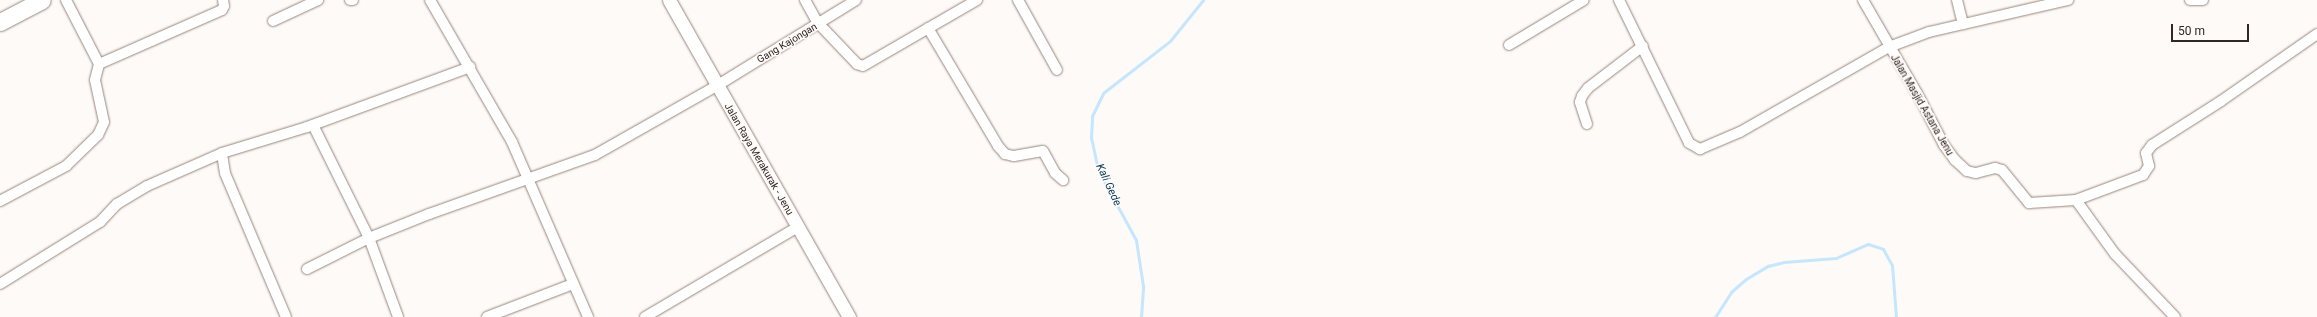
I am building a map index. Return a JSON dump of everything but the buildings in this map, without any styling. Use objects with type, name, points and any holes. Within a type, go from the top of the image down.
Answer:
[{"type":"highway","points":[[0,22],[42,0]]},
{"type":"main road","name":"Jalan Raya Merakurak - Jenu","points":[[669,0],[850,317]]},
{"type":"street","points":[[0,202],[66,166],[98,135],[104,122],[95,80],[100,64],[66,0]]},
{"type":"street","points":[[100,64],[222,10],[224,6],[223,0]]},
{"type":"street","points":[[273,21],[318,0]]},
{"type":"street","points":[[430,0],[493,106],[529,178],[588,317]]},
{"type":"street","points":[[805,0],[818,23],[857,64],[863,66],[977,0]]},
{"type":"street","name":"Gang Kajongan","points":[[307,269],[369,238],[595,155],[718,85],[856,0]]},
{"type":"street","points":[[1018,0],[1057,70]]},
{"type":"street","points":[[1509,45],[1584,0]]},
{"type":"street","points":[[1619,0],[1643,46],[1689,143],[1700,149],[1740,132],[1889,47],[1929,32],[2068,0]]},
{"type":"street","name":"Jalan Masjid Astana Jenu","points":[[1863,0],[1917,93],[1944,145],[1967,172],[1999,169],[2029,203],[2076,200]]},
{"type":"street","points":[[1957,0],[1963,24]]},
{"type":"street","points":[[2190,0],[2202,0]]},
{"type":"street","points":[[928,28],[998,146],[1005,154],[1014,156],[1043,151],[1056,173],[1063,180]]},
{"type":"street","points":[[2175,317],[2115,254],[2076,200],[2143,175],[2149,166],[2146,153],[2149,147],[2221,101],[2317,34]]},
{"type":"street","points":[[1587,124],[1580,102],[1582,96],[1588,88],[1643,46]]},
{"type":"street","points":[[0,284],[93,226],[117,204],[147,186],[222,153],[313,125],[470,67]]},
{"type":"street","points":[[313,125],[369,238],[398,317]]},
{"type":"street","points":[[222,153],[225,173],[286,317]]},
{"type":"street","points":[[645,317],[798,227]]},
{"type":"street","points":[[487,317],[573,284]]},
{"type":"waterway","name":"Kali Gede","points":[[1141,317],[1143,286],[1136,240],[1098,170],[1091,138],[1092,116],[1103,93],[1170,41],[1203,0]]},
{"type":"waterway","points":[[1715,317],[1731,292],[1746,279],[1768,266],[1784,262],[1836,258],[1868,244],[1883,249],[1892,265],[1896,317]]}]
